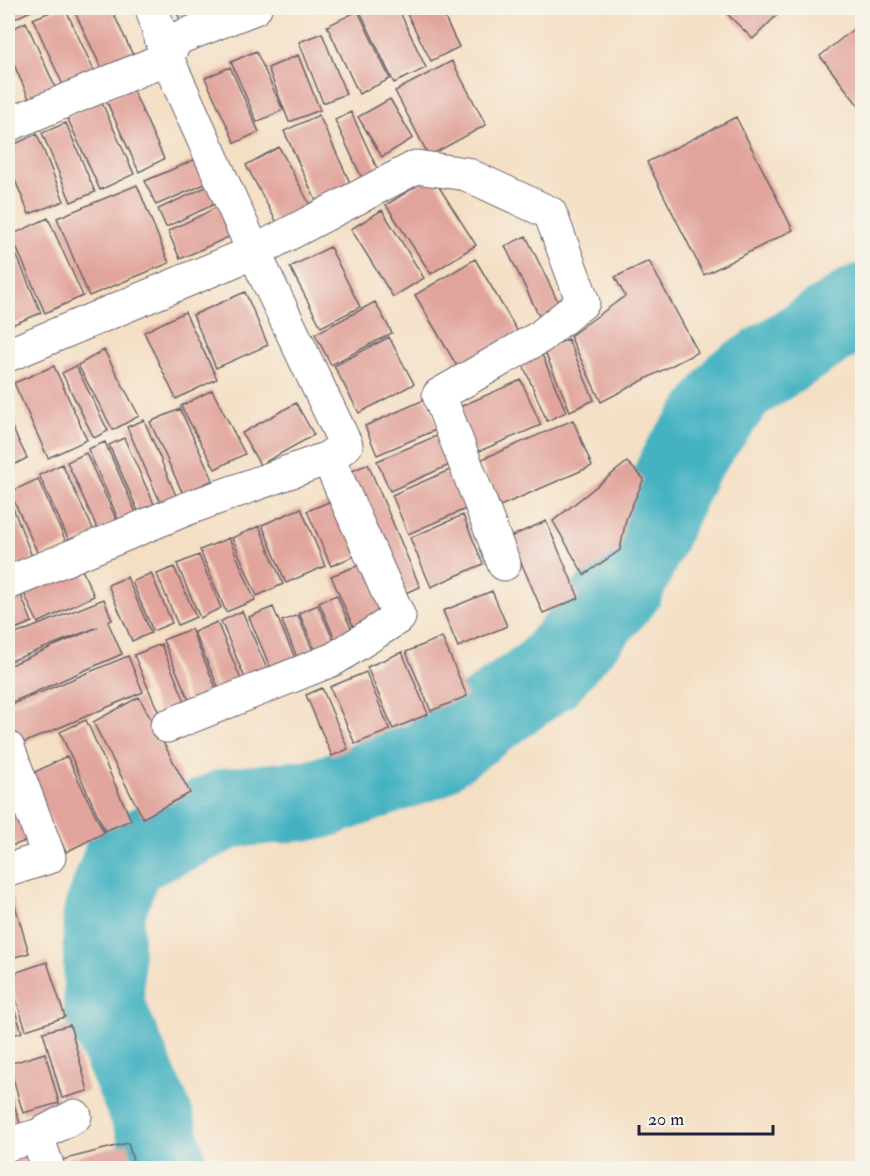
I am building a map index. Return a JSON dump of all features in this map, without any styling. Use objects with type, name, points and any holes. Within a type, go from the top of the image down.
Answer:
[{"type":"street","points":[[8,583],[186,509],[328,458],[346,445],[254,252],[167,58],[152,8]]},
{"type":"street","points":[[8,125],[167,58],[176,39],[255,8]]},
{"type":"street","points":[[8,355],[254,252],[416,167],[466,174],[550,213],[583,302],[540,337],[439,395],[504,564]]},
{"type":"street","points":[[167,726],[334,659],[399,617],[328,458]]},
{"type":"street","points":[[8,748],[49,857],[8,870]]},
{"type":"street","points":[[48,1168],[22,1140],[75,1116]]},
{"type":"building","points":[[8,8],[37,8],[14,19]]},
{"type":"building","points":[[65,8],[97,77],[66,92],[33,19]]},
{"type":"building","points":[[73,8],[111,8],[137,64],[106,78]]},
{"type":"building","points":[[174,8],[209,8],[213,16],[186,30]]},
{"type":"building","points":[[367,8],[398,8],[426,68],[394,83],[360,11]]},
{"type":"building","points":[[404,8],[440,8],[459,47],[431,61]]},
{"type":"building","points":[[721,8],[784,8],[753,39]]},
{"type":"building","points":[[358,11],[390,79],[359,94],[327,26]]},
{"type":"building","points":[[26,22],[57,91],[31,103],[8,51],[8,31]]},
{"type":"building","points":[[862,22],[862,110],[820,56]]},
{"type":"building","points":[[322,33],[346,94],[323,103],[299,42]]},
{"type":"building","points":[[256,51],[283,110],[257,122],[231,62]]},
{"type":"building","points":[[298,55],[320,110],[289,122],[268,68]]},
{"type":"building","points":[[452,61],[486,125],[429,156],[395,91]]},
{"type":"building","points":[[230,67],[259,132],[235,143],[205,78]]},
{"type":"building","points":[[132,88],[164,159],[139,172],[106,100]]},
{"type":"building","points":[[390,99],[413,138],[382,157],[358,117]]},
{"type":"building","points":[[101,101],[134,174],[100,190],[67,117]]},
{"type":"building","points":[[351,112],[381,177],[365,185],[335,120]]},
{"type":"building","points":[[319,115],[357,198],[322,214],[284,131]]},
{"type":"building","points":[[736,117],[793,230],[704,275],[647,162]]},
{"type":"building","points":[[66,123],[95,192],[71,202],[42,133]]},
{"type":"building","points":[[37,134],[64,201],[29,214],[8,163],[8,147]]},
{"type":"building","points":[[279,147],[316,216],[283,234],[246,165]]},
{"type":"building","points":[[201,157],[212,181],[156,205],[145,181]]},
{"type":"building","points":[[432,176],[476,245],[431,274],[386,205]]},
{"type":"building","points":[[137,185],[169,263],[89,296],[57,218]]},
{"type":"building","points":[[208,186],[217,203],[166,227],[158,209]]},
{"type":"building","points":[[220,206],[233,235],[180,259],[168,231]]},
{"type":"building","points":[[382,210],[424,278],[393,297],[351,229]]},
{"type":"building","points":[[48,218],[83,296],[45,313],[11,235]]},
{"type":"building","points":[[8,235],[41,313],[9,326],[8,322]]},
{"type":"building","points":[[526,236],[563,312],[542,322],[505,246]]},
{"type":"building","points":[[330,247],[360,307],[321,327],[290,267]]},
{"type":"building","points":[[475,259],[518,332],[458,368],[415,295]]},
{"type":"building","points":[[649,261],[698,352],[601,402],[570,336],[625,296],[615,277]]},
{"type":"building","points":[[245,292],[268,345],[216,368],[193,315]]},
{"type":"building","points":[[375,302],[392,333],[331,365],[315,334]]},
{"type":"building","points":[[185,312],[217,379],[176,399],[144,332]]},
{"type":"building","points":[[389,337],[414,384],[359,413],[334,366]]},
{"type":"building","points":[[568,339],[594,400],[570,411],[544,350]]},
{"type":"building","points":[[104,350],[139,416],[113,430],[78,365]]},
{"type":"building","points":[[541,352],[566,412],[547,421],[521,360]]},
{"type":"building","points":[[54,366],[87,440],[48,458],[14,383]]},
{"type":"building","points":[[76,366],[108,431],[94,438],[62,373]]},
{"type":"building","points":[[521,380],[541,425],[475,453],[457,408]]},
{"type":"building","points":[[212,390],[245,454],[215,469],[181,406]]},
{"type":"building","points":[[426,399],[438,429],[377,455],[365,426]]},
{"type":"building","points":[[296,403],[314,435],[260,465],[242,433]]},
{"type":"building","points":[[180,409],[213,480],[183,494],[150,422]]},
{"type":"building","points":[[8,419],[27,458],[8,468]]},
{"type":"building","points":[[144,420],[177,498],[161,504],[127,427]]},
{"type":"building","points":[[573,420],[592,466],[500,506],[480,460]]},
{"type":"building","points":[[441,434],[454,463],[390,491],[377,461]]},
{"type":"building","points":[[124,438],[154,504],[138,511],[109,445]]},
{"type":"building","points":[[105,442],[137,515],[120,523],[88,449]]},
{"type":"building","points":[[86,453],[118,523],[99,532],[67,462]]},
{"type":"building","points":[[627,462],[644,479],[626,519],[620,550],[584,575],[553,521]]},
{"type":"building","points":[[62,464],[95,533],[71,545],[39,475]]},
{"type":"building","points":[[368,464],[420,587],[395,597],[343,475]]},
{"type":"building","points":[[452,469],[468,508],[408,534],[392,495]]},
{"type":"building","points":[[38,479],[67,544],[39,556],[10,492]]},
{"type":"building","points":[[8,495],[33,559],[8,570]]},
{"type":"building","points":[[341,497],[364,552],[331,566],[307,511]]},
{"type":"building","points":[[301,508],[325,566],[286,583],[262,525]]},
{"type":"building","points":[[463,515],[483,564],[431,587],[410,538]]},
{"type":"building","points":[[546,521],[579,598],[543,613],[510,537]]},
{"type":"building","points":[[259,526],[283,584],[257,596],[232,538]]},
{"type":"building","points":[[229,538],[255,600],[226,612],[200,550]]},
{"type":"building","points":[[199,555],[221,608],[200,618],[177,564]]},
{"type":"building","points":[[78,561],[94,596],[38,623],[21,587]]},
{"type":"building","points":[[367,562],[392,618],[356,633],[331,576]]},
{"type":"building","points":[[174,567],[196,617],[178,625],[157,574]]},
{"type":"building","points":[[151,573],[172,623],[153,631],[132,582]]},
{"type":"building","points":[[127,577],[151,633],[132,641],[108,585]]},
{"type":"building","points":[[18,588],[32,622],[8,632],[8,592]]},
{"type":"building","points":[[492,591],[507,626],[458,647],[443,611]]},
{"type":"building","points":[[337,595],[355,638],[338,646],[319,602]]},
{"type":"building","points":[[104,599],[112,620],[108,622],[122,654],[8,704],[8,666],[98,627],[8,662],[8,637]]},
{"type":"building","points":[[318,605],[337,648],[318,656],[299,613]]},
{"type":"building","points":[[273,607],[297,663],[273,674],[249,617]]},
{"type":"building","points":[[242,611],[270,676],[248,685],[221,621]]},
{"type":"building","points":[[298,615],[315,656],[299,662],[282,621]]},
{"type":"building","points":[[217,622],[245,689],[223,698],[194,632]]},
{"type":"building","points":[[191,629],[218,693],[191,705],[163,640]]},
{"type":"building","points":[[442,637],[467,696],[431,711],[406,652]]},
{"type":"building","points":[[161,644],[187,706],[161,718],[134,655]]},
{"type":"building","points":[[402,652],[428,714],[393,729],[367,667]]},
{"type":"building","points":[[128,656],[143,692],[14,747],[8,730],[8,706]]},
{"type":"building","points":[[366,672],[390,730],[355,744],[330,687]]},
{"type":"building","points":[[322,688],[348,749],[332,756],[306,695]]},
{"type":"building","points":[[139,697],[190,793],[143,818],[93,722]]},
{"type":"building","points":[[86,720],[131,820],[105,831],[60,732]]},
{"type":"building","points":[[67,756],[104,833],[66,852],[29,775]]},
{"type":"building","points":[[8,778],[35,838],[8,847]]},
{"type":"building","points":[[8,886],[29,953],[8,959]]},
{"type":"building","points":[[47,962],[65,1017],[26,1030],[8,975]]},
{"type":"building","points":[[8,991],[22,1032],[8,1037]]},
{"type":"building","points":[[70,1025],[88,1091],[62,1098],[43,1032]]},
{"type":"building","points":[[45,1053],[59,1103],[23,1113],[9,1064]]},
{"type":"building","points":[[8,1085],[21,1127],[8,1131]]},
{"type":"building","points":[[24,1143],[33,1168],[8,1168],[8,1148]]},
{"type":"building","points":[[128,1143],[135,1168],[60,1168],[58,1161]]},
{"type":"waterway","points":[[167,1168],[154,1121],[104,1007],[103,916],[124,857],[229,808],[319,799],[427,760],[548,673],[623,587],[681,462],[738,384],[862,304]]}]
